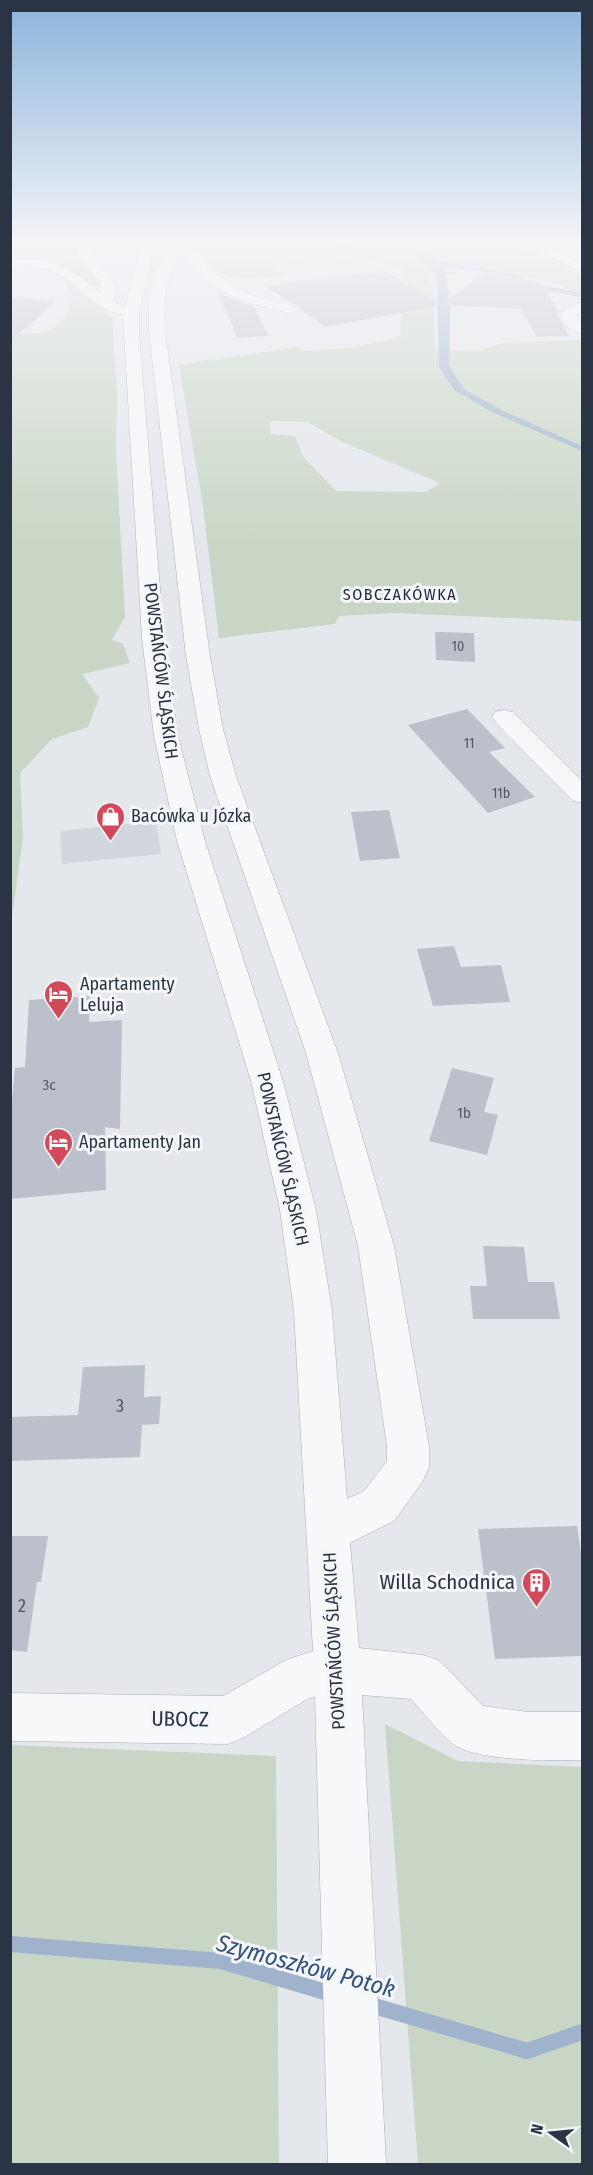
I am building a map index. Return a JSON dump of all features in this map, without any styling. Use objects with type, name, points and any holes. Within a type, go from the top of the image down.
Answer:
[{"type":"street","name":"POWSTAŃCÓW ŚLĄSKICH","points":[[133,342],[153,638],[166,736],[191,841],[267,1081],[298,1210],[316,1347],[337,1670],[357,2164]]},
{"type":"street","points":[[158,342],[198,656],[212,729],[223,776],[322,1053],[376,1246],[408,1446],[408,1467],[379,1506],[328,1531]]},
{"type":"street","points":[[504,717],[582,795]]},
{"type":"street","points":[[337,1670],[393,1672],[423,1678],[471,1728],[528,1736],[582,1736]]},
{"type":"street","name":"UBOCZ","points":[[10,1717],[228,1720],[302,1676],[337,1670]]},
{"type":"shaded area","name":"Bacówka u Józka","points":[[156,821],[161,854],[62,864],[60,831]]},
{"type":"green space","points":[[11,342],[114,342],[117,392],[116,450],[125,617],[112,640],[123,644],[130,663],[82,674],[99,698],[88,727],[52,739],[20,773],[23,837],[11,924]]},
{"type":"green space","points":[[375,342],[435,342],[435,351],[481,350],[502,343],[582,342],[582,621],[394,613],[339,616],[335,624],[219,638],[203,506],[179,365],[298,347],[301,351],[349,348]],"holes":[[[270,421],[308,422],[340,441],[440,483],[426,492],[336,491],[302,455],[295,436],[271,434]]]},
{"type":"green space","points":[[385,1724],[458,1761],[582,1767],[582,2164],[418,2164]]},
{"type":"green space","points":[[11,1745],[276,1756],[279,2164],[11,2164]]},
{"type":"water","points":[[438,342],[449,342],[449,366],[464,389],[501,410],[582,446],[582,451],[492,412],[454,390],[439,367]]},
{"type":"building","points":[[435,632],[474,633],[475,662],[436,660]]},
{"type":"building","points":[[467,709],[505,748],[489,752],[535,797],[488,813],[408,725]]},
{"type":"building","points":[[389,810],[400,858],[360,861],[351,812]]},
{"type":"building","points":[[454,946],[461,967],[501,965],[510,1002],[433,1006],[417,949]]},
{"type":"building","points":[[90,996],[89,1022],[122,1020],[120,1129],[105,1127],[106,1190],[10,1199],[10,1123],[15,1068],[25,1067],[29,1000]]},
{"type":"building","points":[[452,1068],[494,1078],[484,1112],[498,1115],[487,1155],[429,1141]]},
{"type":"building","points":[[483,1246],[524,1247],[528,1282],[554,1282],[560,1319],[473,1319],[470,1286],[487,1286]]},
{"type":"building","points":[[145,1365],[144,1397],[161,1396],[159,1424],[142,1425],[140,1457],[10,1461],[10,1417],[78,1415],[83,1367]]},
{"type":"building","name":"Willa Schodnica","points":[[577,1526],[582,1559],[582,1656],[495,1659],[478,1529]]},
{"type":"building","points":[[10,1536],[48,1536],[41,1582],[37,1582],[27,1652],[10,1650]]},
{"type":"waterway","name":"Szymoszków Potok","points":[[10,1944],[221,1961],[335,1995]]},
{"type":"waterway","name":"Szymoszków Potok","points":[[364,2003],[527,2051],[582,2032]]},
{"type":"place","name":"Bacówka u Józka","points":[[110,842]]},
{"type":"place","name":"Apartamenty Leluja","points":[[59,1020]]},
{"type":"place","name":"Apartamenty Jan","points":[[58,1168]]},
{"type":"place","name":"Willa Schodnica","points":[[536,1608]]},
{"type":"district","name":"SOBCZAKÓWKA","points":[[400,594]]}]
